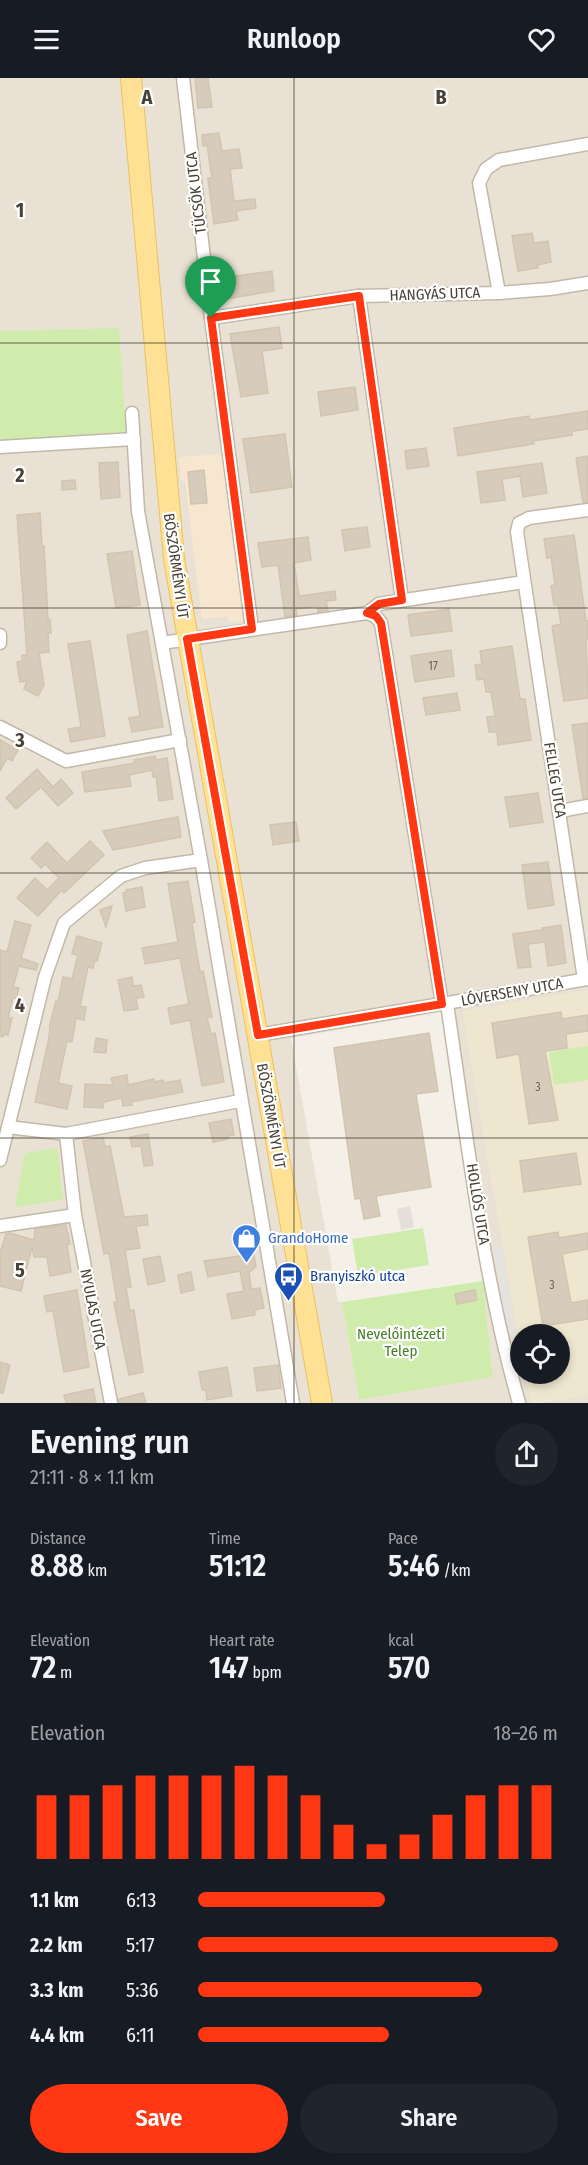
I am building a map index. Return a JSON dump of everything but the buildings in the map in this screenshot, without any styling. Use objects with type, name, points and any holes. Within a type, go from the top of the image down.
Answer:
[{"type":"main road","name":"BÖSZÖRMÉNYI ÚT","points":[[131,78],[169,516],[187,639],[322,1403]]},
{"type":"street","name":"TÜCSÖK UTCA","points":[[183,78],[211,318],[252,629]]},
{"type":"street","points":[[499,293],[479,183],[486,169],[499,160],[588,144]]},
{"type":"street","name":"HANGYÁS UTCA","points":[[211,318],[359,296],[499,293],[588,283]]},
{"type":"street","points":[[359,296],[402,600]]},
{"type":"street","points":[[132,413],[138,511],[201,860],[240,1101],[293,1403]]},
{"type":"street","points":[[0,447],[134,438]]},
{"type":"street","name":"FELLEG UTCA","points":[[586,979],[517,532],[519,523],[529,518],[588,510]]},
{"type":"street","points":[[162,643],[367,613],[379,604],[524,582]]},
{"type":"street","name":"HOLLÓS UTCA","points":[[367,613],[376,616],[381,623],[498,1322],[519,1403]]},
{"type":"street","points":[[0,635],[0,643]]},
{"type":"street","points":[[0,727],[66,761],[180,740]]},
{"type":"street","points":[[560,811],[588,806]]},
{"type":"street","points":[[0,1160],[45,977],[64,923],[121,876],[145,868],[201,860]]},
{"type":"street","name":"LÓVERSENY UTCA","points":[[258,1035],[586,979]]},
{"type":"street","points":[[8,1126],[66,1134],[240,1101]]},
{"type":"street","name":"NYULAS UTCA","points":[[66,1134],[75,1215],[111,1403]]},
{"type":"street","points":[[0,1226],[75,1215]]},
{"type":"shaded area","points":[[0,78],[588,78],[588,990],[463,1012],[517,1324],[510,1324],[510,1384],[528,1384],[531,1403],[0,1403]],"holes":[[[441,1012],[483,1281],[493,1377],[359,1400],[342,1302],[338,1302],[291,1038]]]},
{"type":"shaded area","points":[[226,454],[246,619],[229,622],[228,616],[202,619],[185,481],[181,481],[179,457]]},
{"type":"shaded area","points":[[588,990],[588,1395],[531,1403],[528,1384],[570,1384],[570,1324],[517,1324],[463,1011]]},
{"type":"shaded area","points":[[410,1206],[414,1227],[401,1230],[397,1209]]},
{"type":"shaded area","points":[[502,1246],[513,1324],[510,1324],[510,1336],[507,1336],[494,1247]]},
{"type":"shaded area","points":[[588,1395],[588,1403],[536,1403]]},
{"type":"green space","points":[[119,328],[126,432],[0,441],[0,331]]},
{"type":"green space","points":[[588,1046],[588,1080],[554,1085],[549,1052]]},
{"type":"green space","points":[[57,1148],[63,1200],[15,1207],[25,1153]]},
{"type":"green space","points":[[423,1228],[429,1265],[358,1276],[352,1239]]},
{"type":"green space","name":"Nevelőintézeti Telep","points":[[483,1281],[493,1377],[359,1400],[342,1302]]},
{"type":"place","name":"GrandoHome","points":[[247,1264]]},
{"type":"place","name":"Branyiszkó utca","points":[[289,1302]]},
{"type":"route","points":[[359,296],[402,600],[379,604],[367,613],[376,616],[381,623],[442,1004],[258,1035],[187,639],[252,629],[211,318],[359,296]]}]
